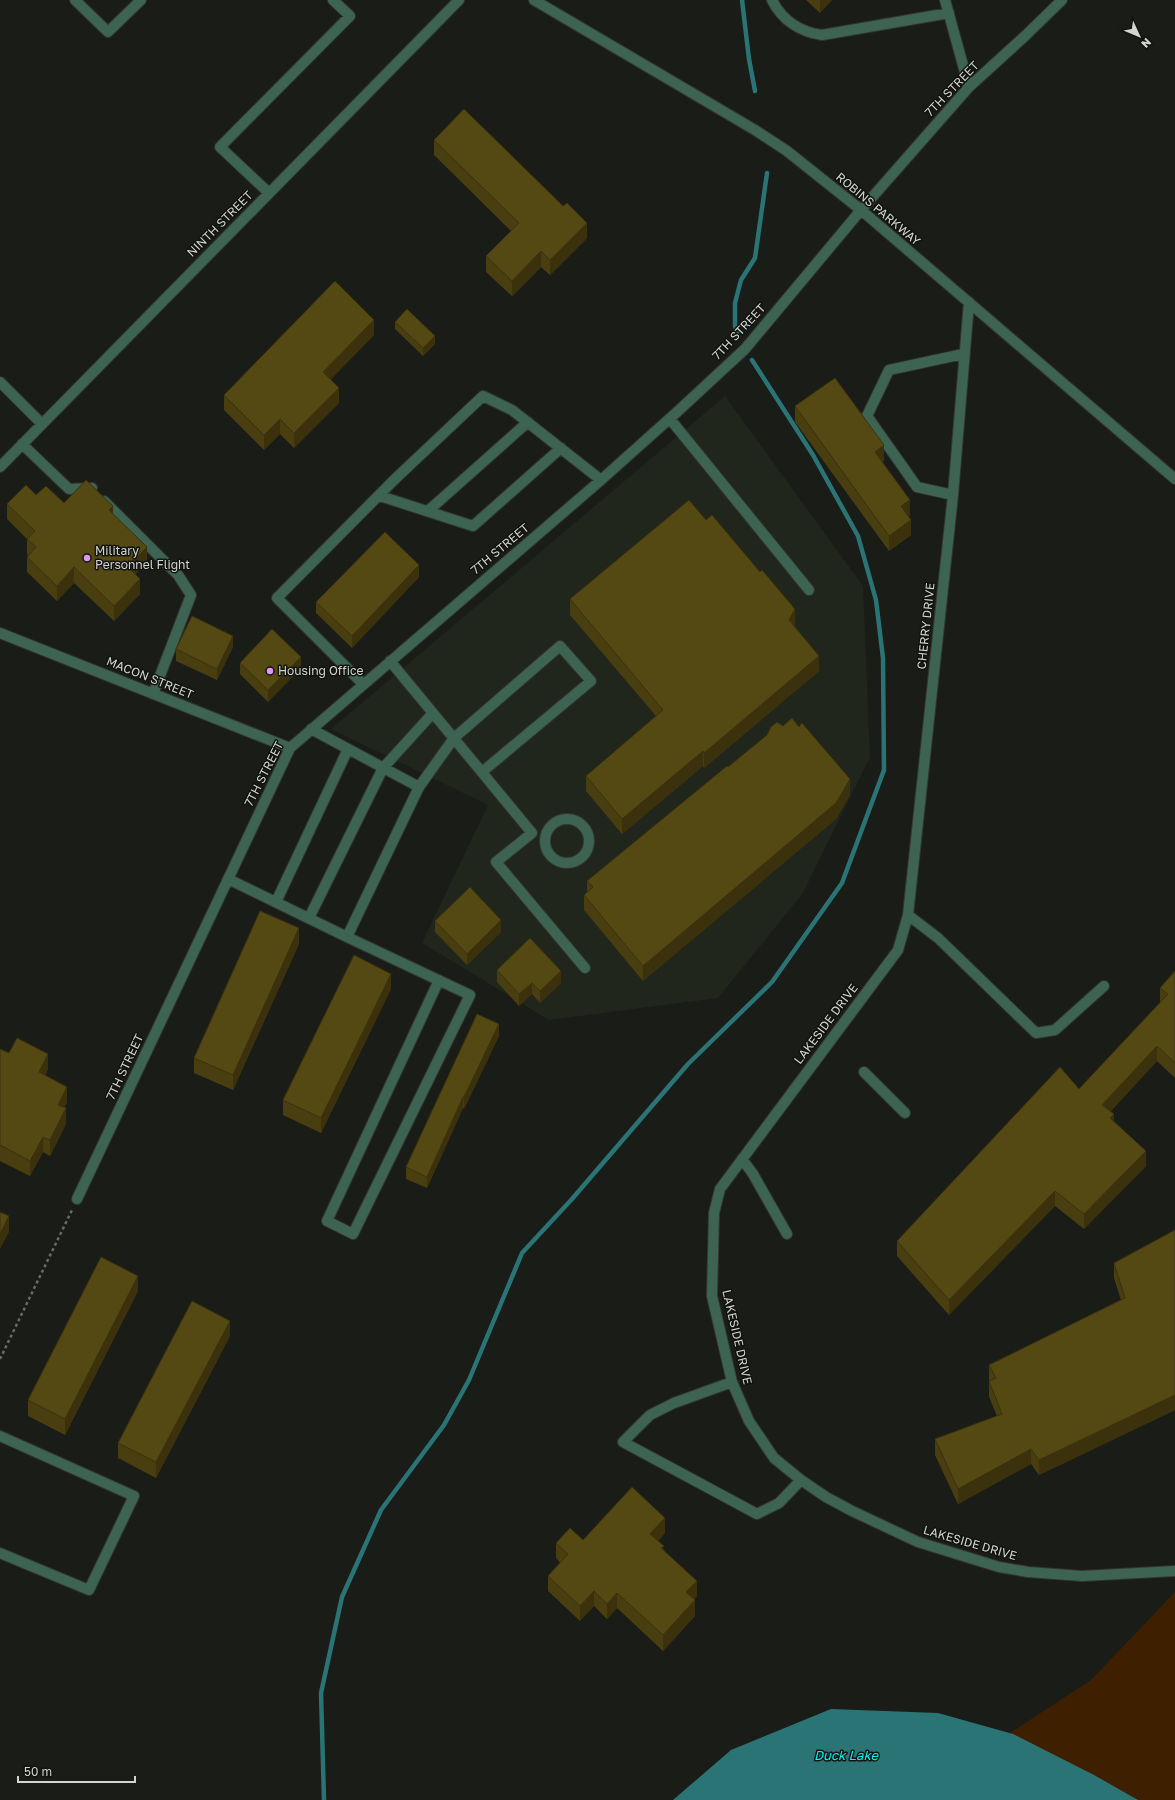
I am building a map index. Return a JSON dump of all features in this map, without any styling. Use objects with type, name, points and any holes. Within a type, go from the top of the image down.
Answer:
[{"type":"street","points":[[74,0],[108,32],[141,0]]},
{"type":"street","points":[[269,193],[220,146],[350,16],[333,0]]},
{"type":"street","name":"NINTH STREET","points":[[0,467],[458,0]]},
{"type":"street","name":"ROBINS PARKWAY","points":[[534,0],[755,130],[787,151],[861,210],[1175,479]]},
{"type":"street","points":[[772,0],[777,10],[789,22],[808,33],[822,35],[949,13]]},
{"type":"street","points":[[945,0],[969,87]]},
{"type":"street","name":"7TH STREET","points":[[77,1199],[290,748],[390,660],[601,480],[670,419],[745,349],[861,210],[969,87],[1062,0]]},
{"type":"street","name":"CHERRY DRIVE","points":[[908,915],[952,495],[969,302]]},
{"type":"street","points":[[952,495],[917,487],[867,416],[890,370],[964,354]]},
{"type":"street","points":[[0,382],[42,424]]},
{"type":"street","points":[[363,684],[277,598],[483,396],[512,410],[601,480]]},
{"type":"street","points":[[670,419],[810,590]]},
{"type":"street","points":[[428,511],[528,422]]},
{"type":"street","points":[[22,444],[69,489],[92,488],[178,575],[191,595],[153,694]]},
{"type":"street","points":[[380,496],[472,526],[561,448]]},
{"type":"street","name":"MACON STREET","points":[[0,633],[290,748]]},
{"type":"street","points":[[347,937],[418,787],[454,738],[560,646],[591,681],[482,772]]},
{"type":"street","points":[[390,660],[532,833],[545,835]]},
{"type":"street","points":[[309,918],[383,768],[433,713]]},
{"type":"street","points":[[311,729],[418,787]]},
{"type":"street","points":[[276,902],[348,749]]},
{"type":"street","points":[[568,818],[582,823],[590,836],[590,843],[588,850],[578,861],[563,863],[556,860],[547,850],[545,835],[553,823],[560,819],[568,818]]},
{"type":"street","points":[[532,833],[496,862],[585,968]]},
{"type":"street","points":[[228,879],[347,937],[470,994],[353,1234],[327,1221],[439,980]]},
{"type":"street","points":[[908,915],[938,938],[1036,1033],[1055,1030],[1104,986]]},
{"type":"street","name":"LAKESIDE DRIVE","points":[[908,915],[898,950],[720,1189],[714,1213],[712,1296],[732,1382],[749,1421],[774,1458],[801,1480],[826,1497],[918,1542],[999,1567],[1028,1572],[1082,1576],[1175,1571]]},
{"type":"street","points":[[864,1072],[905,1113]]},
{"type":"street","points":[[742,1159],[753,1174],[787,1234]]},
{"type":"street","points":[[732,1382],[674,1402],[650,1415],[624,1442],[757,1514],[779,1503],[801,1480]]},
{"type":"street","points":[[0,1436],[134,1496],[89,1590],[0,1553]]},
{"type":"path","points":[[0,1358],[77,1199]]},
{"type":"shaded area","points":[[725,396],[863,586],[870,757],[803,893],[718,998],[549,1020],[422,943],[488,805],[331,729]]},
{"type":"shaded area","points":[[1175,1592],[1175,1800],[907,1800],[1091,1680]]},
{"type":"water","name":"Duck Lake","points":[[831,1709],[938,1713],[1013,1734],[1094,1775],[1138,1800],[673,1800],[731,1750]]},
{"type":"building","points":[[464,109],[563,206],[567,203],[587,223],[550,260],[541,251],[512,281],[486,256],[519,223],[434,140]]},
{"type":"building","points":[[335,281],[374,320],[323,372],[339,388],[294,433],[280,419],[264,435],[224,395]]},
{"type":"building","points":[[407,309],[435,336],[423,348],[395,322]]},
{"type":"building","points":[[835,378],[884,445],[875,452],[910,500],[901,506],[911,520],[889,536],[795,406]]},
{"type":"building","name":"Military Personnel Flight","points":[[86,480],[113,506],[109,510],[147,547],[128,567],[140,579],[114,606],[74,567],[57,586],[27,557],[36,547],[27,539],[35,531],[7,504],[26,485],[36,495],[46,486],[64,503]]},
{"type":"building","points":[[689,500],[706,520],[712,515],[760,572],[762,570],[795,609],[789,620],[819,656],[704,753],[703,751],[622,819],[586,776],[663,710],[570,599]]},
{"type":"building","points":[[385,532],[419,565],[352,636],[316,602]]},
{"type":"building","points":[[192,616],[233,636],[217,669],[176,649]]},
{"type":"building","name":"Housing Office","points":[[272,629],[301,657],[268,690],[240,663]]},
{"type":"building","points":[[792,718],[799,727],[802,723],[850,779],[836,803],[643,966],[584,895],[593,887],[587,881],[767,735],[771,727],[777,722],[783,726]]},
{"type":"building","points":[[470,887],[501,920],[467,954],[435,921]]},
{"type":"building","points":[[260,911],[299,928],[233,1075],[194,1058]]},
{"type":"building","points":[[530,938],[561,971],[540,991],[532,983],[519,994],[497,970]]},
{"type":"building","points":[[354,955],[391,974],[321,1118],[283,1100]]},
{"type":"building","points":[[1175,971],[1175,1063],[1157,1046],[1102,1105],[1114,1114],[1110,1118],[1146,1151],[1084,1214],[1055,1191],[949,1300],[897,1241],[1060,1067],[1079,1089],[1168,994],[1160,988]]},
{"type":"building","points":[[477,1014],[499,1024],[463,1097],[427,1177],[406,1167]]},
{"type":"building","points":[[17,1038],[48,1054],[39,1072],[67,1087],[58,1105],[66,1108],[50,1140],[43,1137],[30,1161],[0,1145],[0,1049],[9,1053]]},
{"type":"building","points":[[0,1212],[9,1216],[0,1234]]},
{"type":"building","points":[[1175,1230],[1175,1395],[1039,1460],[1031,1449],[958,1489],[935,1439],[1002,1414],[989,1381],[996,1378],[989,1365],[1125,1298],[1114,1263]]},
{"type":"building","points":[[101,1257],[138,1276],[65,1419],[28,1400]]},
{"type":"building","points":[[192,1301],[230,1321],[156,1462],[118,1443]]},
{"type":"building","points":[[632,1487],[665,1518],[650,1534],[664,1546],[661,1548],[697,1581],[686,1592],[695,1600],[663,1635],[617,1593],[607,1604],[594,1591],[580,1606],[548,1576],[568,1554],[556,1543],[570,1528],[583,1540]]},
{"type":"waterway","points":[[742,0],[749,59],[755,91]]},
{"type":"waterway","points":[[738,337],[735,326],[735,303],[741,280],[755,258],[767,173]]},
{"type":"waterway","points":[[324,1800],[321,1693],[342,1597],[381,1510],[444,1425],[469,1380],[522,1253],[572,1199],[688,1064],[772,982],[842,883],[884,770],[883,658],[876,600],[858,536],[813,455],[752,360]]},
{"type":"place","name":"Military Personnel Flight","points":[[87,558]]},
{"type":"place","name":"Housing Office","points":[[270,671]]}]
